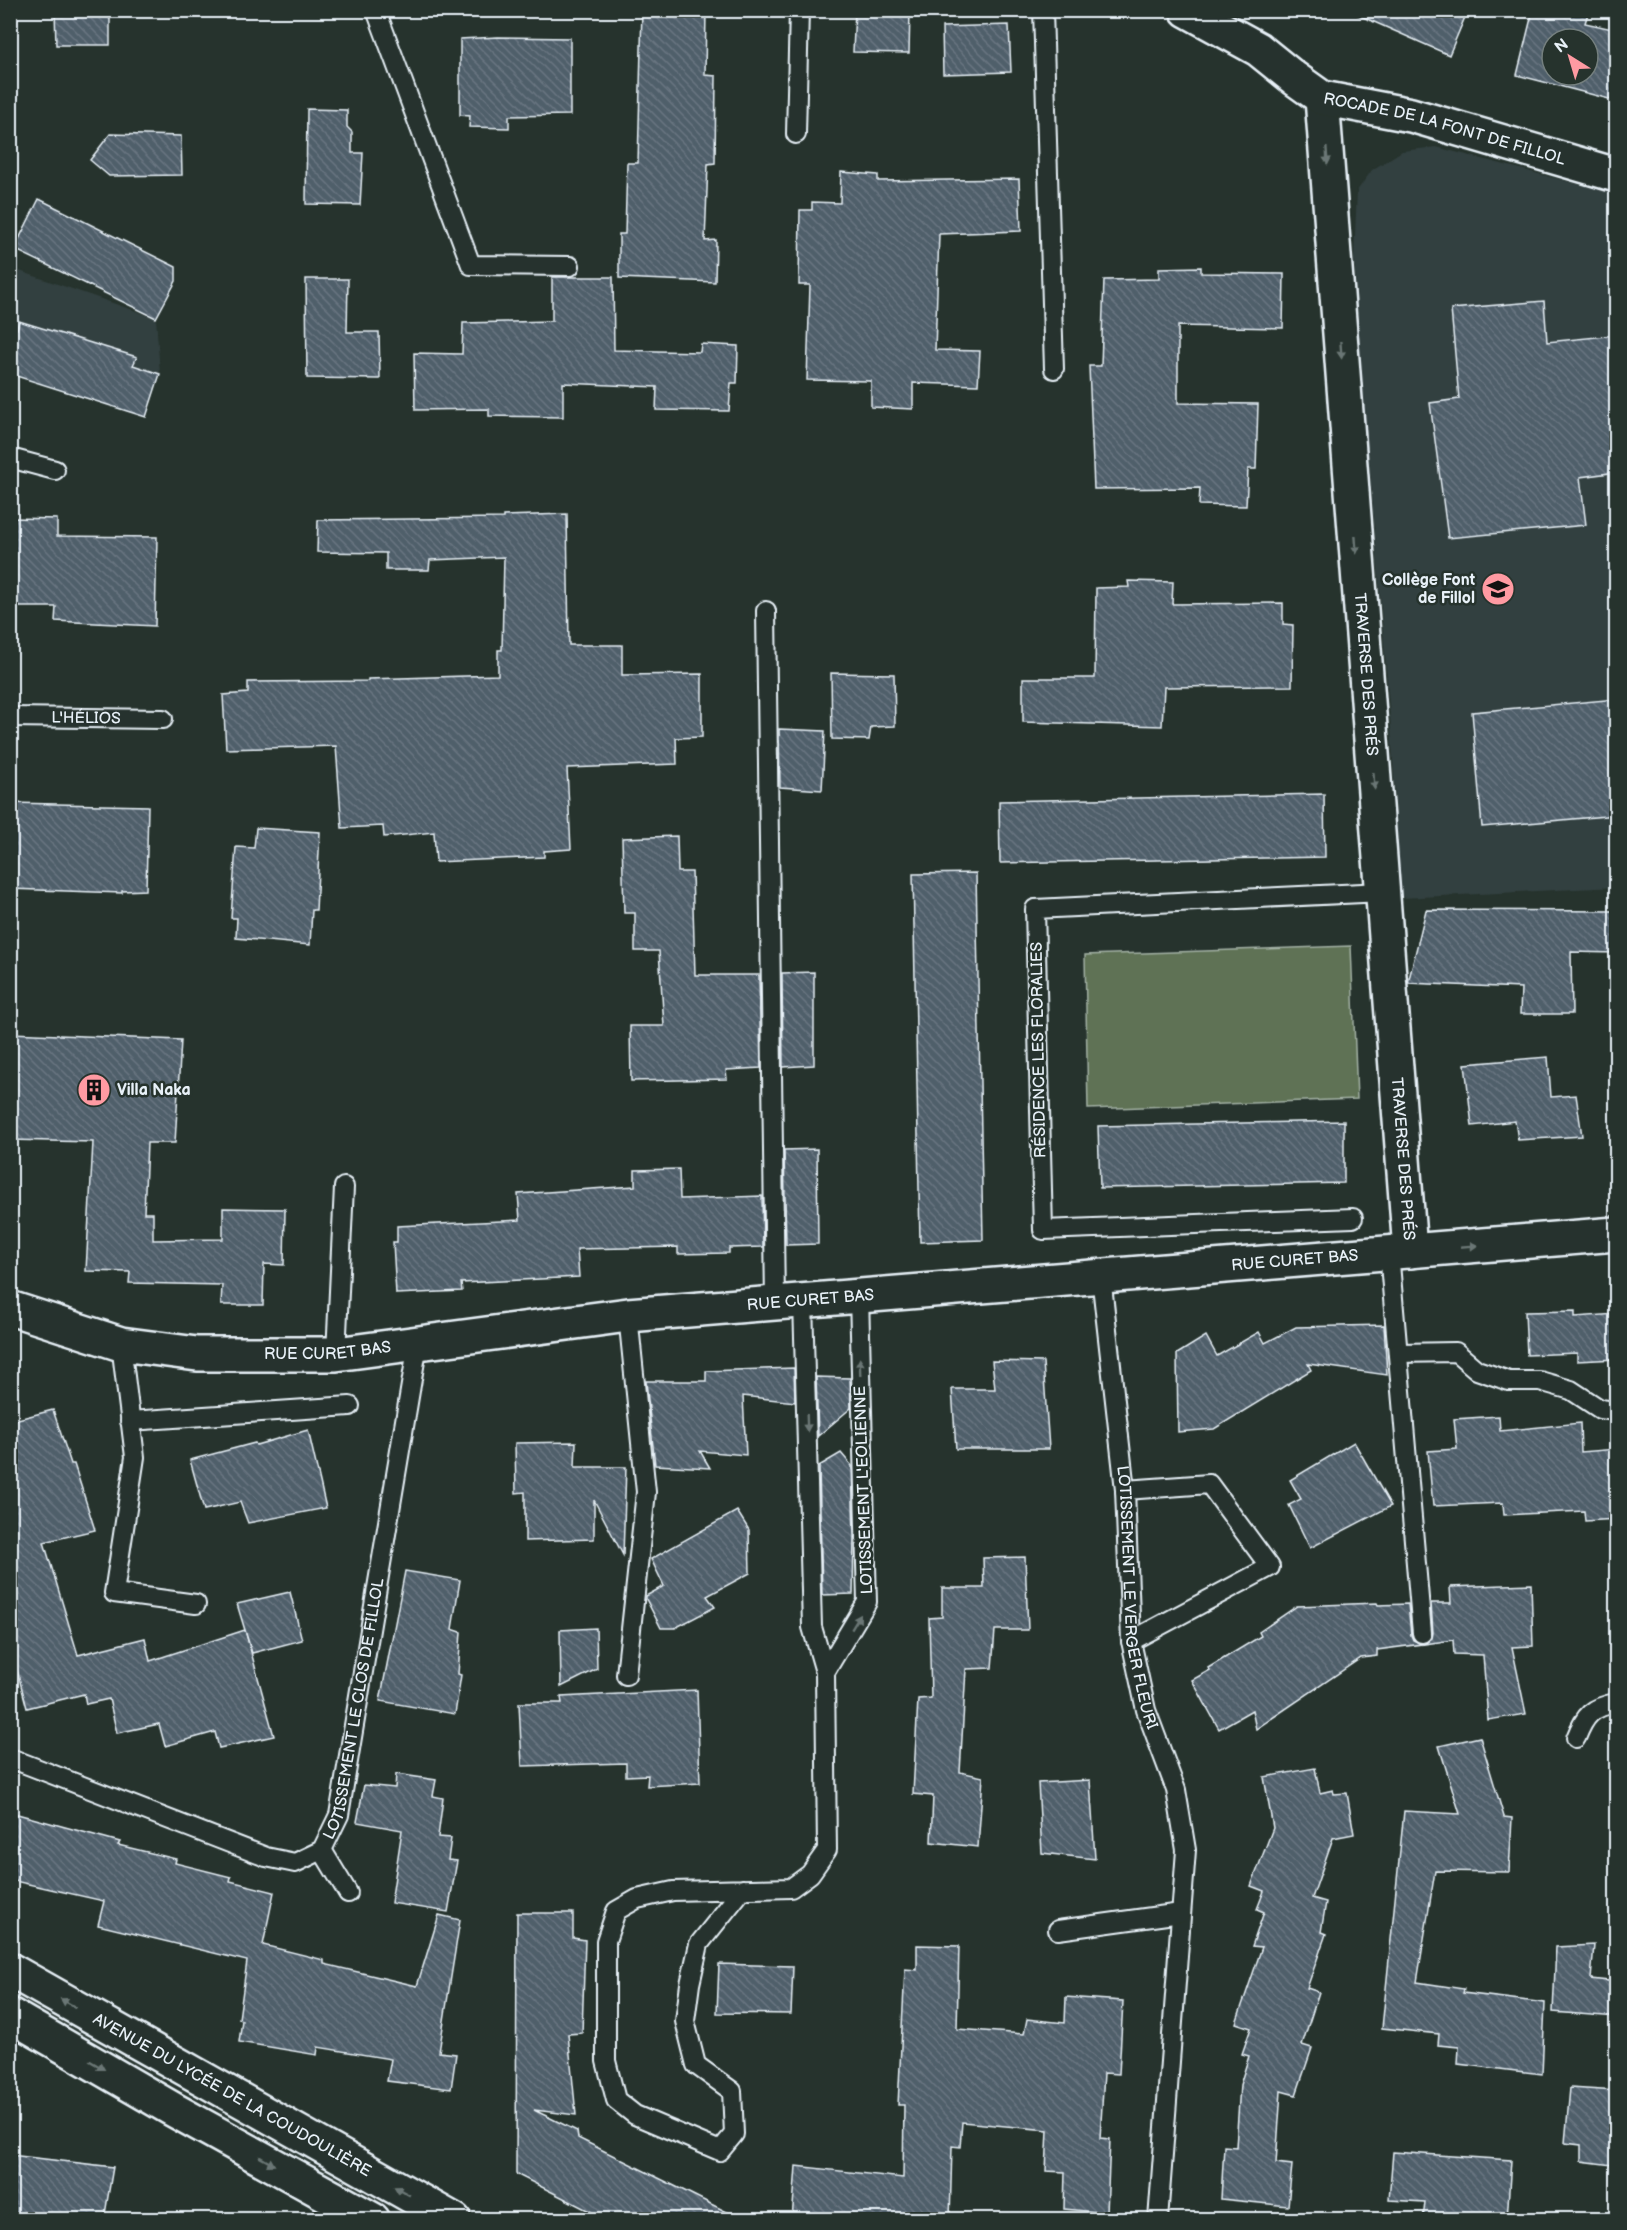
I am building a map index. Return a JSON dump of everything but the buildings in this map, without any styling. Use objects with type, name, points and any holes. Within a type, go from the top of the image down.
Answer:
[{"type":"street","name":"ROCADE DE LA FONT DE FILLOL","points":[[1187,10],[1258,49],[1322,98],[1411,116],[1617,175]]},
{"type":"street","name":"TRAVERSE DES PRÉS","points":[[1322,98],[1383,892],[1400,1251]]},
{"type":"street","name":"RUE CURET BAS","points":[[10,1308],[121,1344],[197,1354],[336,1354],[628,1316],[1617,1233]]},
{"type":"street","name":"AVENUE DU LYCÉE DE LA COUDOULIÈRE","points":[[10,1970],[453,2220]]},
{"type":"street","points":[[10,2014],[174,2110],[373,2220]]},
{"type":"lane","points":[[376,10],[471,265],[570,266]]},
{"type":"lane","points":[[796,134],[799,10]]},
{"type":"lane","points":[[1043,10],[1053,369]]},
{"type":"lane","points":[[10,458],[55,470]]},
{"type":"lane","points":[[743,1889],[699,1944],[690,1984],[686,2021],[696,2065],[732,2091],[734,2134],[720,2151],[635,2115],[616,2100],[606,2061],[606,1941],[616,1911],[637,1899],[673,1891],[743,1889],[791,1888],[810,1874],[827,1850],[825,1672],[812,1627],[789,1302],[766,611]]},
{"type":"lane","name":"L'HÉLIOS","points":[[10,717],[163,719]]},
{"type":"lane","name":"RÉSIDENCE LES FLORALIES","points":[[1353,1218],[1043,1230],[1035,909],[1383,892]]},
{"type":"lane","points":[[336,1354],[344,1187]]},
{"type":"lane","points":[[1400,1251],[1398,1353],[1422,1633]]},
{"type":"lane","name":"LOTISSEMENT LE VERGER FLEURI","points":[[1101,1276],[1125,1490],[1131,1641],[1146,1710],[1176,1790],[1186,1850],[1158,2220]]},
{"type":"lane","name":"LOTISSEMENT L'EOLIENNE","points":[[825,1672],[867,1602],[858,1296]]},
{"type":"lane","points":[[626,1676],[646,1492],[628,1316]]},
{"type":"lane","name":"LOTISSEMENT LE CLOS DE FILLOL","points":[[10,1758],[266,1857],[295,1863],[322,1851],[339,1815],[418,1343]]},
{"type":"lane","points":[[121,1344],[135,1457],[114,1593],[196,1604]]},
{"type":"lane","points":[[1398,1353],[1456,1352],[1477,1370],[1509,1381],[1540,1381],[1571,1390],[1600,1409],[1617,1411]]},
{"type":"lane","points":[[130,1421],[350,1406]]},
{"type":"lane","points":[[1125,1490],[1209,1484],[1270,1567],[1131,1641]]},
{"type":"lane","points":[[1576,1738],[1583,1719],[1600,1705],[1617,1703]]},
{"type":"lane","points":[[322,1851],[348,1893]]},
{"type":"lane","points":[[1058,1930],[1181,1913]]},
{"type":"shaded area","name":"Collège Font de Fillol","points":[[1436,147],[1616,194],[1616,887],[1401,898],[1391,729],[1354,258],[1357,191],[1372,170],[1402,151]]},
{"type":"shaded area","points":[[11,268],[156,318],[160,374],[11,328]]},
{"type":"green space","points":[[1351,946],[1357,1099],[1088,1109],[1085,955]]},
{"type":"place","name":"Collège Font de Fillol","points":[[1498,589]]},
{"type":"place","name":"Villa Naka","points":[[94,1090]]}]
